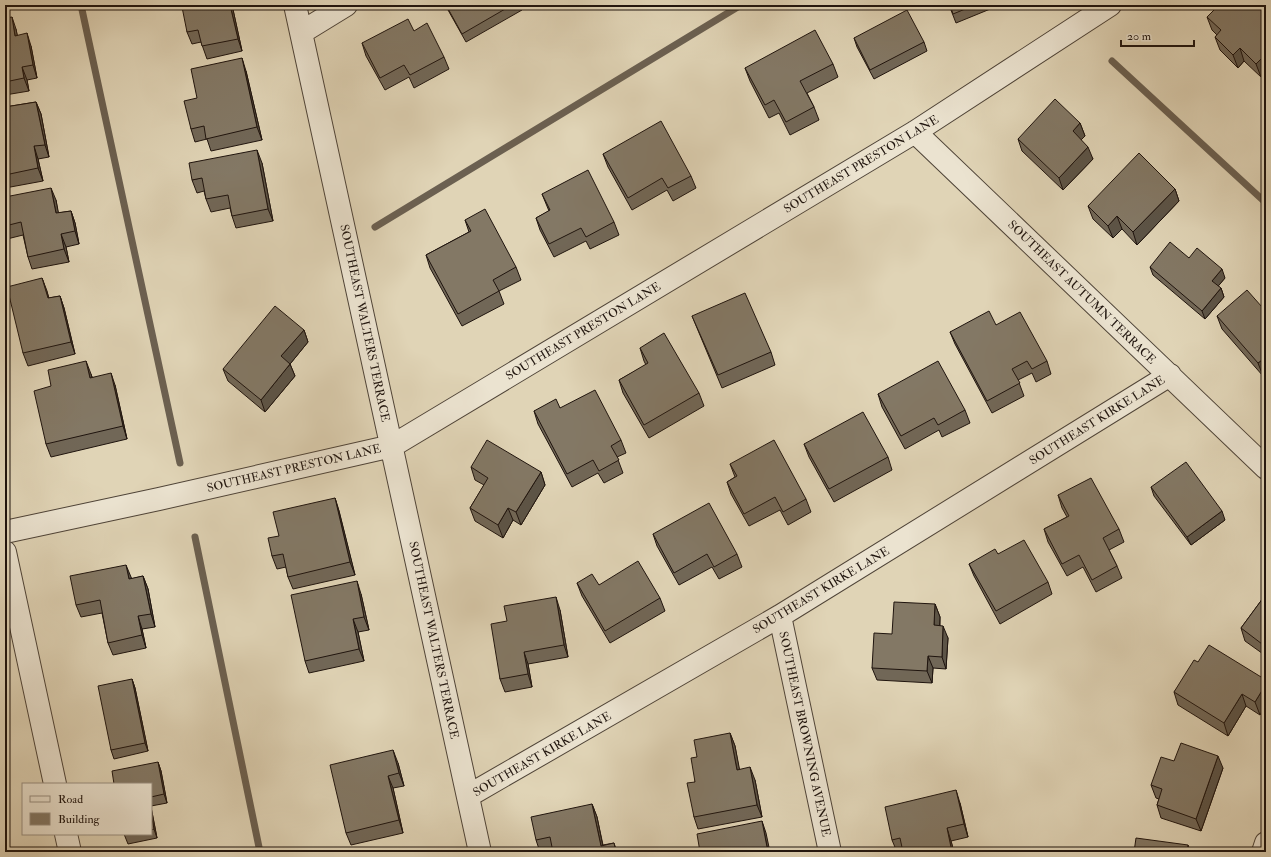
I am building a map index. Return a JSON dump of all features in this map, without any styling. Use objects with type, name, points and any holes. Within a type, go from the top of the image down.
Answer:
[{"type":"street","name":"SOUTHEAST WALTERS TERRACE","points":[[296,5],[480,852]]},
{"type":"street","points":[[302,32],[346,5]]},
{"type":"street","name":"SOUTHEAST PRESTON LANE","points":[[5,532],[392,446],[915,132],[1110,5]]},
{"type":"street","name":"SOUTHEAST AUTUMN TERRACE","points":[[915,132],[1266,468]]},
{"type":"street","name":"SOUTHEAST KIRKE LANE","points":[[468,796],[780,616],[1170,375]]},
{"type":"street","points":[[5,552],[55,783]]},
{"type":"street","name":"SOUTHEAST BROWNING AVENUE","points":[[780,616],[830,852]]},
{"type":"street","points":[[66,835],[70,852]]},
{"type":"street","points":[[1262,852],[1266,843]]},
{"type":"building","points":[[192,5],[230,5],[238,39],[202,46],[198,30],[187,32],[182,7]]},
{"type":"building","points":[[446,5],[512,5],[462,34]]},
{"type":"building","points":[[950,5],[975,5],[953,14]]},
{"type":"building","points":[[1219,5],[1263,5],[1266,8],[1266,54],[1256,64],[1240,48],[1233,55],[1215,37],[1221,30],[1207,17]]},
{"type":"building","points":[[907,10],[924,42],[870,70],[854,38]]},
{"type":"building","points":[[12,17],[15,36],[27,33],[33,65],[22,67],[24,78],[5,82],[5,18]]},
{"type":"building","points":[[408,19],[414,31],[427,23],[444,57],[410,75],[404,65],[380,78],[362,43]]},
{"type":"building","points":[[815,30],[833,64],[800,81],[814,107],[786,122],[774,100],[765,105],[745,68]]},
{"type":"building","points":[[242,58],[257,127],[206,139],[204,126],[191,129],[184,101],[197,98],[191,69]]},
{"type":"building","points":[[1055,99],[1080,123],[1073,131],[1088,147],[1059,178],[1018,139]]},
{"type":"building","points":[[36,102],[45,145],[34,146],[38,168],[5,175],[5,107]]},
{"type":"building","points":[[661,121],[691,176],[668,188],[662,178],[628,198],[603,154]]},
{"type":"building","points":[[257,150],[268,209],[232,216],[228,195],[206,199],[202,178],[192,180],[189,163]]},
{"type":"building","points":[[1139,153],[1175,189],[1133,232],[1117,216],[1108,226],[1088,206]]},
{"type":"building","points":[[588,170],[614,222],[586,237],[581,228],[549,244],[536,218],[550,210],[542,194]]},
{"type":"building","points":[[51,188],[56,213],[71,211],[75,231],[61,234],[64,249],[28,257],[21,222],[5,226],[5,197]]},
{"type":"building","points":[[485,209],[516,267],[493,280],[499,291],[458,314],[426,255],[471,231],[465,220]]},
{"type":"building","points":[[1170,242],[1189,258],[1197,248],[1222,269],[1212,281],[1221,288],[1202,311],[1150,267]]},
{"type":"building","points":[[42,278],[48,298],[60,296],[71,342],[23,353],[7,287]]},
{"type":"building","points":[[1247,290],[1262,307],[1266,303],[1266,357],[1258,363],[1217,316]]},
{"type":"building","points":[[745,293],[771,352],[718,375],[692,316]]},
{"type":"building","points":[[275,306],[304,330],[281,356],[290,364],[261,400],[223,369]]},
{"type":"building","points":[[989,311],[996,325],[1020,312],[1047,361],[1032,369],[1027,361],[1012,369],[1020,383],[987,401],[950,332]]},
{"type":"building","points":[[664,333],[699,393],[644,425],[619,380],[648,363],[640,348]]},
{"type":"building","points":[[86,361],[90,378],[111,373],[123,426],[46,444],[34,391],[51,386],[48,370]]},
{"type":"building","points":[[938,361],[965,410],[938,425],[934,418],[901,436],[878,394]]},
{"type":"building","points":[[595,390],[621,440],[611,446],[619,460],[599,471],[593,460],[567,474],[534,411],[556,399],[560,408]]},
{"type":"building","points":[[863,412],[888,457],[829,489],[804,444]]},
{"type":"building","points":[[487,440],[541,472],[516,512],[508,508],[498,525],[470,508],[488,478],[471,467]]},
{"type":"building","points":[[774,440],[806,499],[783,512],[775,497],[744,514],[727,482],[737,476],[730,464]]},
{"type":"building","points":[[1186,462],[1222,511],[1187,537],[1151,487]]},
{"type":"building","points":[[1091,478],[1119,529],[1103,538],[1117,566],[1092,580],[1079,555],[1062,564],[1044,529],[1069,516],[1058,495]]},
{"type":"building","points":[[335,498],[350,562],[288,577],[283,554],[272,556],[268,538],[279,536],[273,512]]},
{"type":"building","points":[[709,503],[737,554],[714,567],[707,554],[674,573],[653,534]]},
{"type":"building","points":[[1024,540],[1048,582],[996,611],[969,564],[995,549],[998,554]]},
{"type":"building","points":[[638,561],[660,598],[605,631],[577,583],[592,574],[599,585]]},
{"type":"building","points":[[126,565],[129,579],[143,576],[151,614],[138,616],[142,635],[108,643],[100,600],[76,605],[70,576]]},
{"type":"building","points":[[357,581],[364,617],[353,619],[359,649],[305,661],[291,595]]},
{"type":"building","points":[[1266,594],[1266,647],[1241,628]]},
{"type":"building","points":[[556,597],[564,645],[524,652],[528,674],[500,679],[491,624],[507,621],[504,606]]},
{"type":"building","points":[[894,602],[935,604],[934,625],[943,626],[942,657],[928,656],[927,671],[872,668],[874,633],[892,634]]},
{"type":"building","points":[[1209,645],[1266,680],[1266,684],[1255,702],[1242,694],[1224,723],[1174,692],[1194,660],[1198,662]]},
{"type":"building","points":[[132,679],[145,743],[111,750],[98,686]]},
{"type":"building","points":[[730,733],[737,770],[750,767],[757,805],[694,817],[687,783],[695,782],[691,758],[697,757],[694,740]]},
{"type":"building","points":[[1181,743],[1218,756],[1196,819],[1157,805],[1162,789],[1151,785],[1161,757],[1174,761]]},
{"type":"building","points":[[393,750],[399,773],[388,776],[399,820],[346,833],[330,765]]},
{"type":"building","points":[[158,762],[164,794],[152,797],[152,783],[114,783],[112,771]]},
{"type":"building","points":[[956,790],[964,824],[947,828],[952,852],[903,852],[900,838],[892,840],[885,807]]},
{"type":"building","points":[[592,804],[601,846],[614,843],[616,852],[553,852],[550,837],[536,840],[531,817]]},
{"type":"building","points":[[152,819],[154,829],[152,830]]},
{"type":"building","points":[[762,821],[768,852],[700,852],[697,834]]},
{"type":"building","points":[[1136,838],[1188,845],[1187,852],[1134,852]]},
{"type":"waterway","points":[[81,5],[180,463]]},
{"type":"waterway","points":[[375,227],[741,5]]},
{"type":"waterway","points":[[1112,61],[1266,203]]},
{"type":"waterway","points":[[195,537],[260,852]]}]
